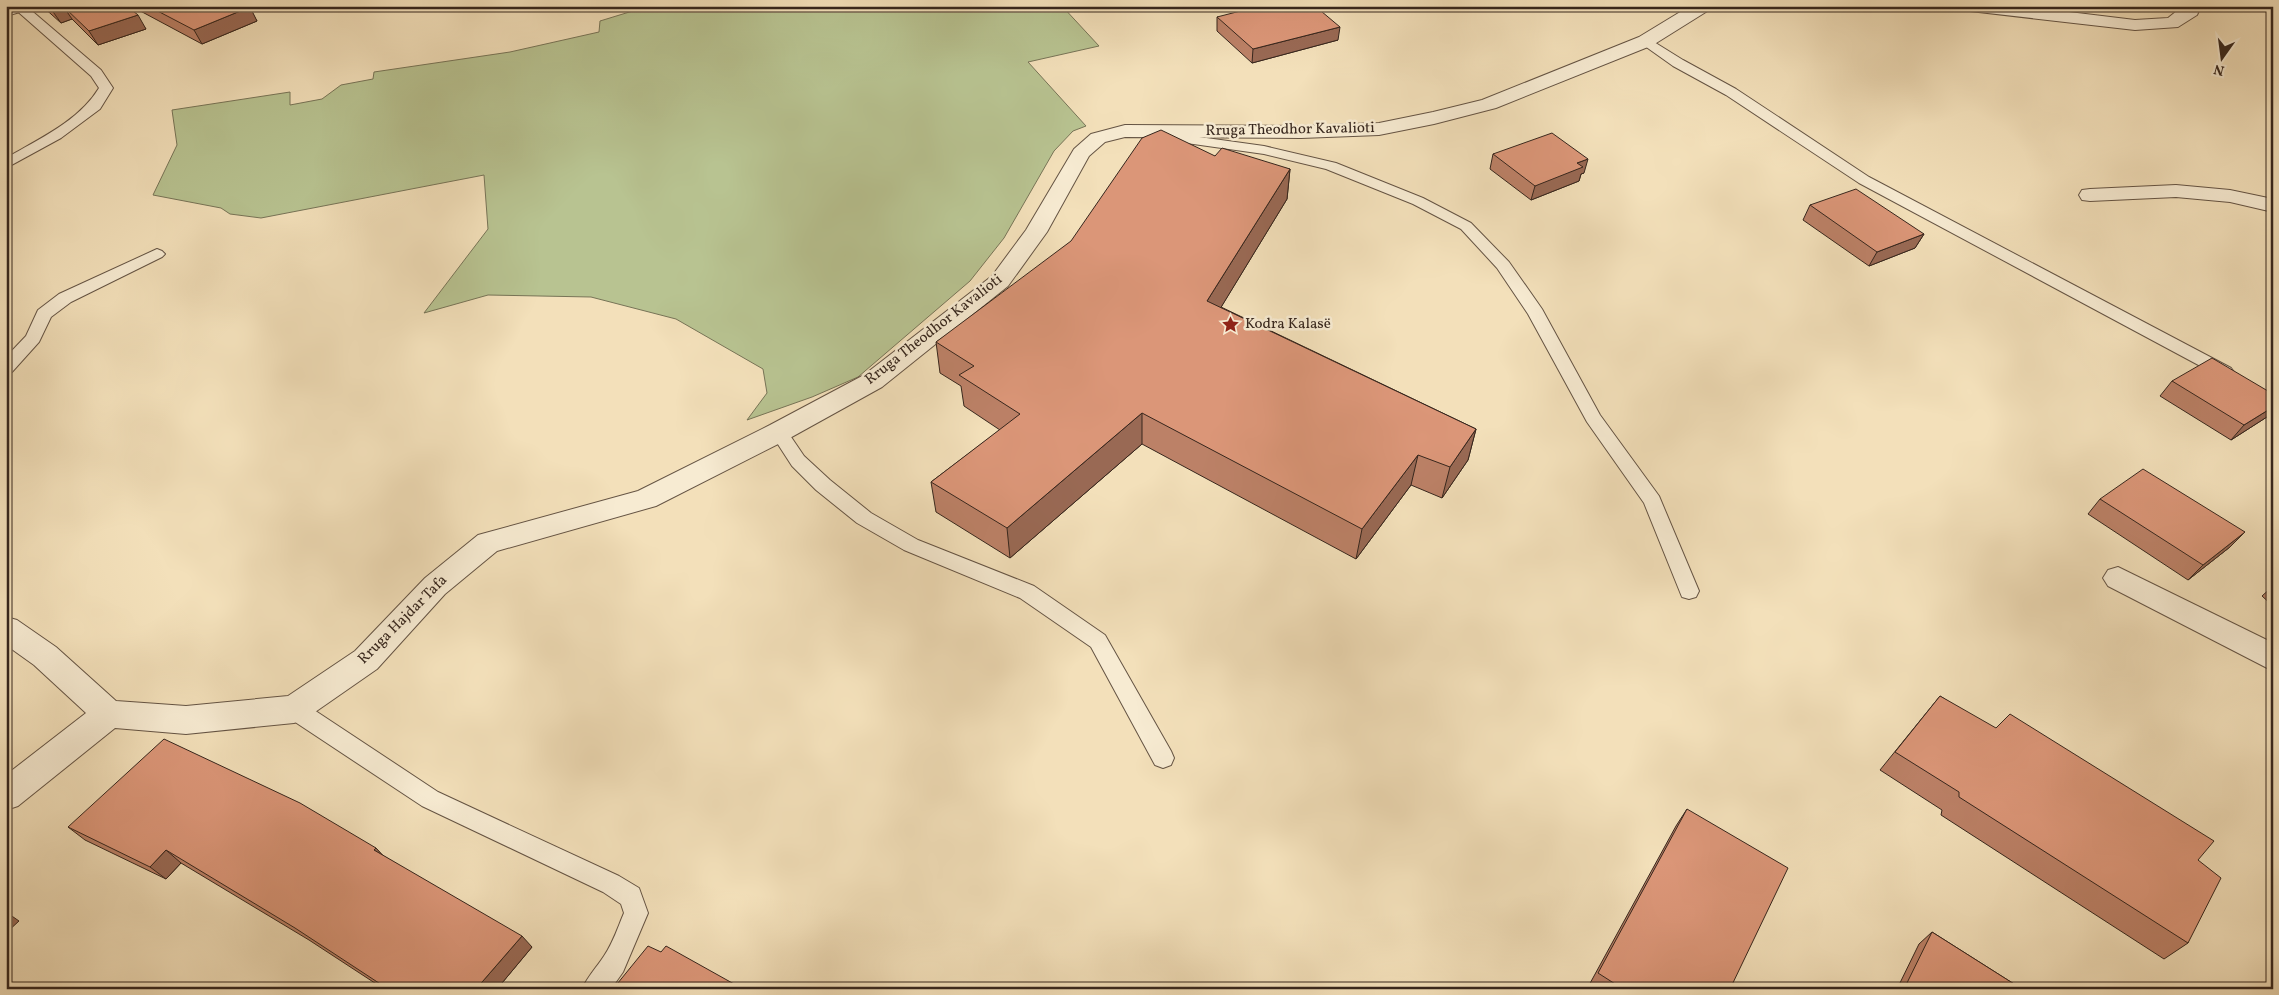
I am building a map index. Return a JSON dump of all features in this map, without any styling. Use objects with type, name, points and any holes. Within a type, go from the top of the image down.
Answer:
[{"type":"street","points":[[6,11],[20,6]]},
{"type":"street","name":"Rruga Theodhor Kavalioti","points":[[779,432],[874,381],[1000,282],[1036,232],[1081,153],[1098,138],[1125,131],[1301,132],[1379,129],[1489,104],[1646,41],[1702,6]]},
{"type":"street","points":[[1970,6],[2136,25],[2172,22],[2191,10],[2192,6]]},
{"type":"street","points":[[2090,195],[2176,191],[2230,196],[2273,206]]},
{"type":"street","name":"Rruga Hajdar Tafa","points":[[109,714],[186,720],[294,709],[366,660],[434,586],[488,543],[646,498],[779,432]]},
{"type":"street","points":[[2118,578],[2273,658]]},
{"type":"street","points":[[6,629],[45,656],[109,714],[6,795]]},
{"type":"lane","points":[[6,164],[56,135],[94,106],[106,88],[96,73],[20,6]]},
{"type":"lane","points":[[1646,41],[1678,64],[1731,92],[1864,180],[2226,372]]},
{"type":"lane","points":[[1125,131],[1264,150],[1331,166],[1418,201],[1466,226],[1503,265],[1536,313],[1593,418],[1652,501],[1689,591]]},
{"type":"lane","points":[[6,368],[33,338],[44,314],[64,298],[157,254]]},
{"type":"lane","points":[[779,432],[798,461],[823,485],[864,518],[911,545],[1027,592],[1098,641],[1164,758]]},
{"type":"lane","points":[[294,709],[430,799],[611,884],[630,896],[636,913],[614,963],[594,989]]},
{"type":"green space","points":[[649,6],[1062,6],[1099,46],[1028,62],[1086,126],[1073,131],[1054,151],[1004,238],[970,281],[858,377],[812,397],[747,420],[767,393],[763,369],[676,319],[591,297],[488,295],[424,313],[488,229],[484,175],[261,218],[230,214],[221,208],[153,195],[177,145],[172,110],[290,92],[290,105],[322,99],[341,85],[373,79],[374,72],[510,52],[599,32],[600,21]]},
{"type":"building","points":[[48,6],[61,6],[51,9]]},
{"type":"building","points":[[63,6],[127,6],[138,15],[89,31]]},
{"type":"building","points":[[148,6],[248,6],[250,7],[194,30]]},
{"type":"building","points":[[1260,6],[1315,6],[1340,27],[1253,49],[1217,17]]},
{"type":"building","points":[[1161,130],[1215,156],[1222,148],[1290,169],[1207,301],[1476,429],[1450,467],[1418,455],[1362,529],[1142,413],[1007,528],[931,482],[1020,414],[959,375],[974,366],[936,342],[1071,241],[1142,138]]},
{"type":"building","points":[[1552,133],[1588,159],[1577,163],[1583,167],[1535,186],[1493,154]]},
{"type":"building","points":[[1856,189],[1924,234],[1877,252],[1810,205]]},
{"type":"building","points":[[2212,358],[2273,394],[2273,407],[2244,425],[2172,381]]},
{"type":"building","points":[[2143,469],[2245,532],[2203,565],[2100,499]]},
{"type":"building","points":[[1940,696],[1996,728],[2010,714],[2214,841],[2198,860],[2221,878],[2188,943],[1959,797],[1959,792],[1895,752]]},
{"type":"building","points":[[164,739],[300,803],[376,848],[374,850],[522,936],[476,989],[388,989],[295,928],[166,850],[150,867],[68,827]]},
{"type":"building","points":[[1687,809],[1788,868],[1730,989],[1623,989],[1598,973]]},
{"type":"building","points":[[1932,932],[2022,989],[1904,989]]},
{"type":"building","points":[[648,946],[661,952],[666,946],[743,989],[613,989]]},
{"type":"place","name":"Kodra Kalasë","points":[[1231,324]]}]
